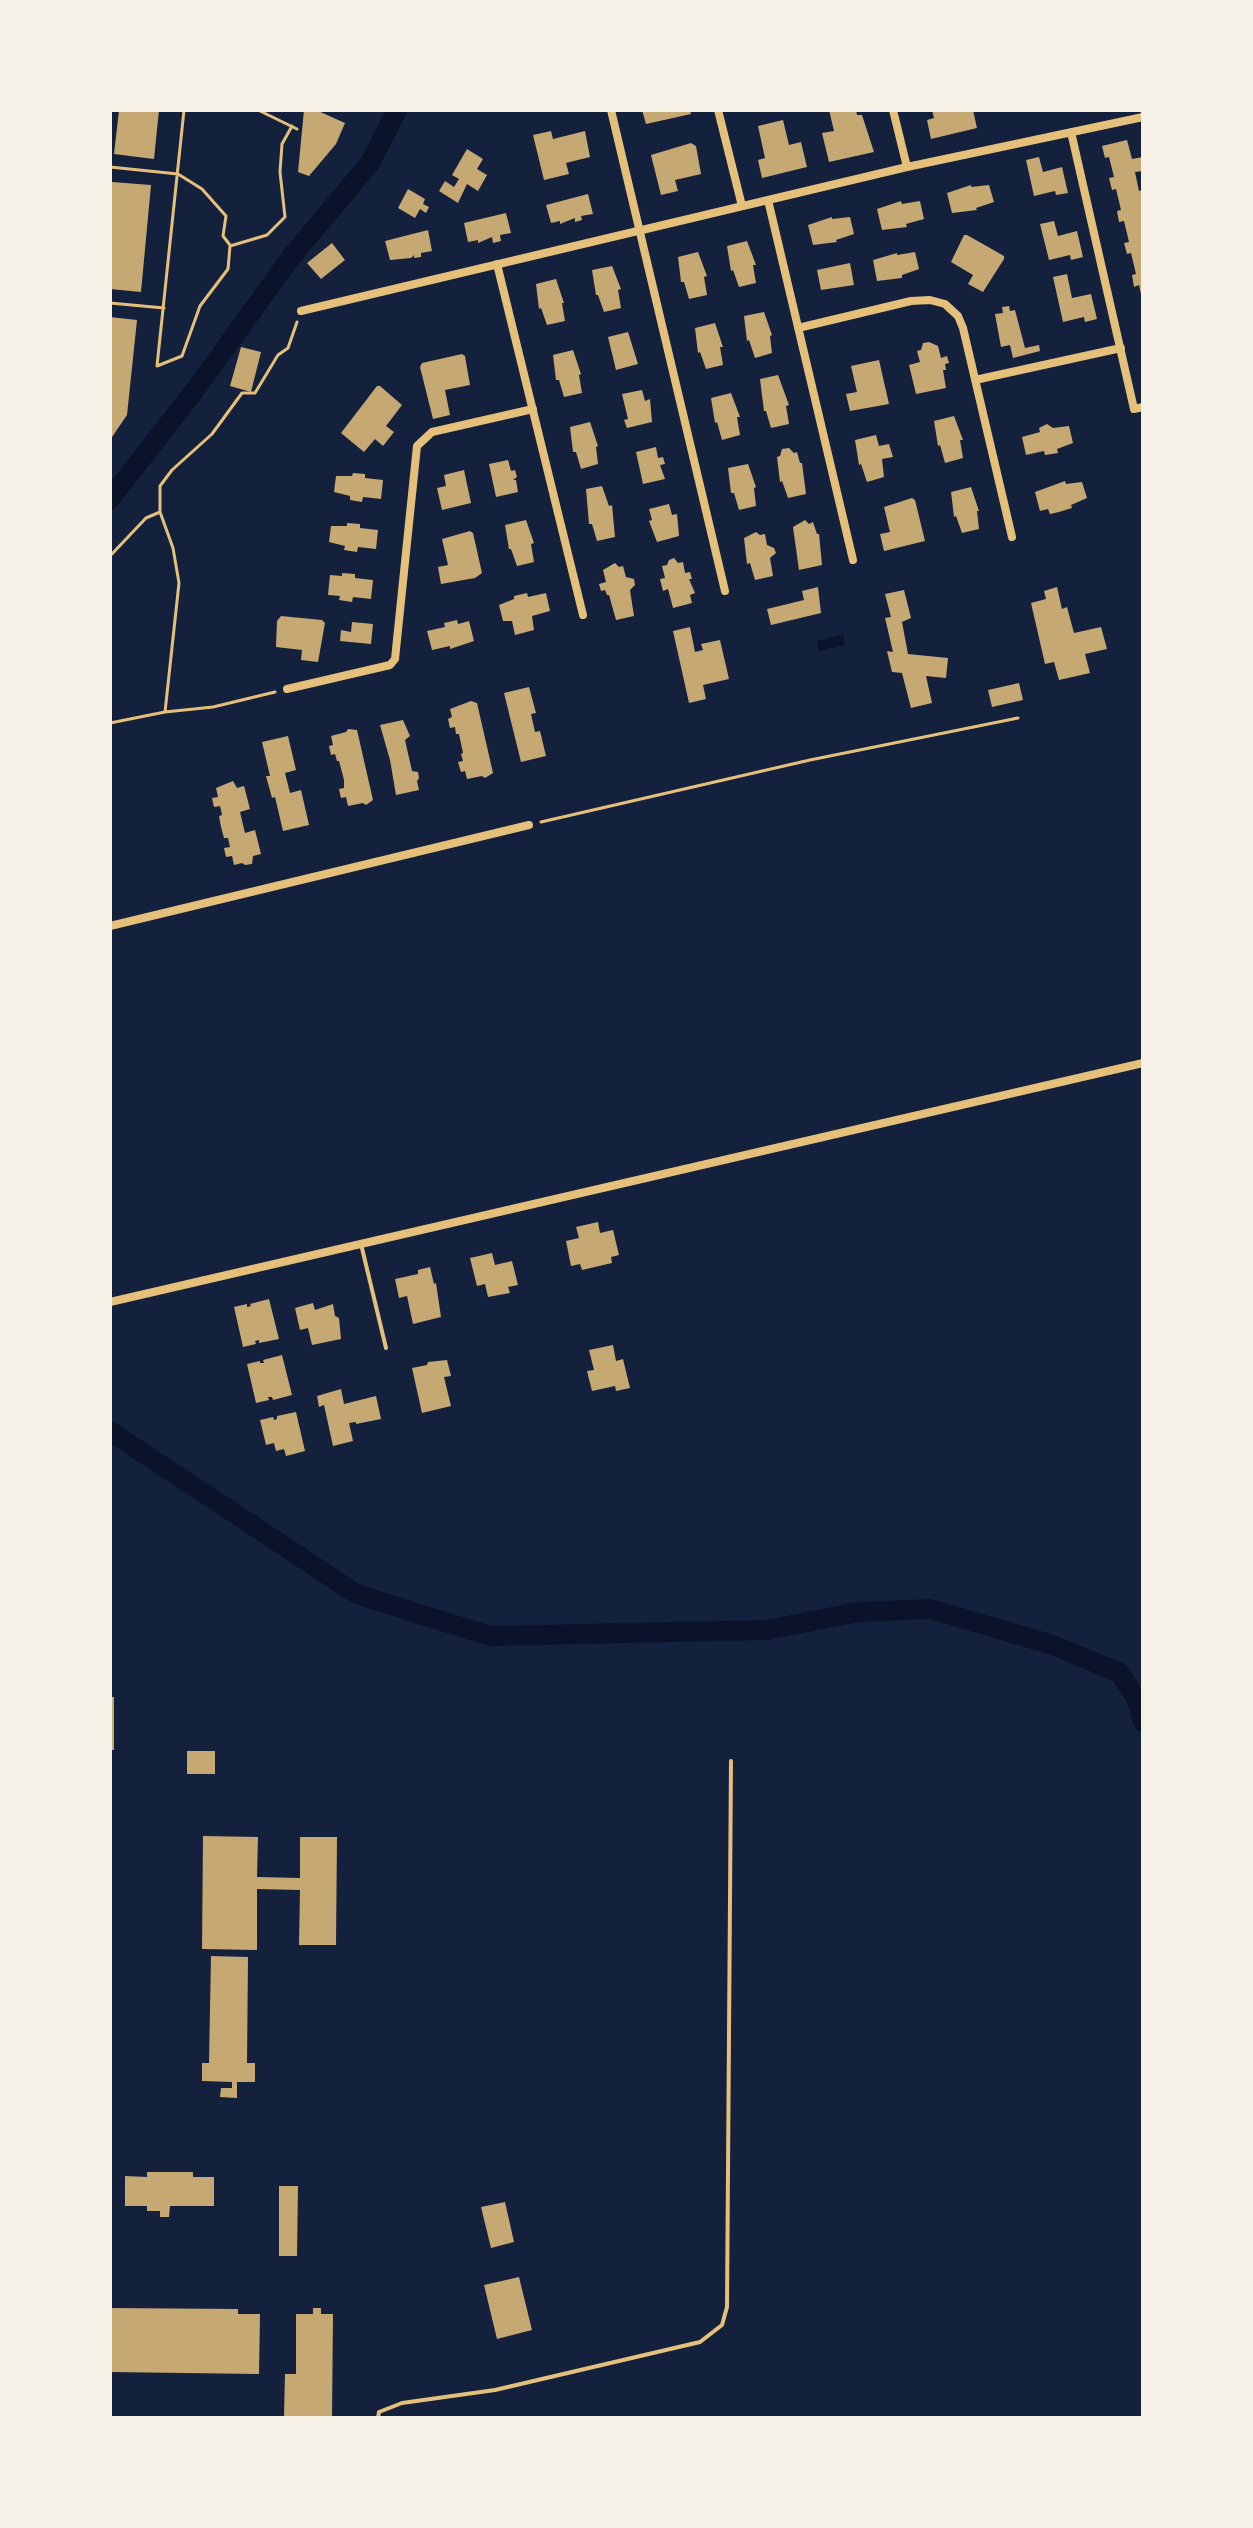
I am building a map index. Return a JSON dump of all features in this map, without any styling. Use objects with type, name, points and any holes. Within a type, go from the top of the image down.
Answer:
[{"type":"street","points":[[611,110],[725,591]]},
{"type":"street","points":[[718,110],[742,206]]},
{"type":"street","points":[[893,110],[907,167]]},
{"type":"street","points":[[301,311],[907,167],[1143,117]]},
{"type":"street","points":[[1071,132],[1121,348],[1139,408]]},
{"type":"street","points":[[768,200],[853,560]]},
{"type":"street","points":[[497,264],[583,615]]},
{"type":"street","points":[[798,328],[911,301],[930,300],[945,304],[958,316],[1012,537]]},
{"type":"street","points":[[975,380],[1121,348]]},
{"type":"street","points":[[287,689],[390,665],[395,659],[417,446],[432,432],[533,409]]},
{"type":"street","points":[[110,926],[529,825]]},
{"type":"street","points":[[110,1302],[1143,1063]]},
{"type":"lane","points":[[361,1244],[386,1348]]},
{"type":"lane","points":[[378,2418],[379,2412],[402,2403],[495,2390],[700,2342],[722,2325],[727,2307],[731,1761]]},
{"type":"path","points":[[110,167],[178,174],[202,189],[226,216],[223,236],[230,246],[228,269],[200,306],[182,356],[157,366],[164,308],[178,174],[184,110]]},
{"type":"path","points":[[258,110],[297,129]]},
{"type":"path","points":[[230,246],[267,235],[285,217],[280,172],[282,144],[292,126]]},
{"type":"path","points":[[110,303],[164,308]]},
{"type":"path","points":[[165,712],[179,583],[173,548],[160,512],[160,486],[172,470],[212,434],[242,393],[255,393],[278,355],[288,348],[301,311]]},
{"type":"path","points":[[110,556],[146,518],[160,512]]},
{"type":"path","points":[[110,723],[165,712],[213,707],[287,689]]},
{"type":"path","points":[[529,825],[810,760],[1018,718]]},
{"type":"water","points":[[843,635],[845,645],[819,651],[817,641]]},
{"type":"building","points":[[119,110],[159,110],[154,159],[114,154]]},
{"type":"building","points":[[304,110],[316,110],[345,123],[336,144],[309,176],[298,172]]},
{"type":"building","points":[[642,110],[690,110],[691,114],[646,124]]},
{"type":"building","points":[[829,110],[856,110],[857,115],[862,115],[874,152],[829,162],[822,133],[834,131]]},
{"type":"building","points":[[932,110],[973,110],[977,128],[931,139],[927,120],[934,118]]},
{"type":"building","points":[[783,120],[789,145],[801,142],[807,167],[762,178],[758,160],[765,158],[758,126]]},
{"type":"building","points":[[551,131],[553,139],[585,131],[590,157],[566,163],[569,174],[544,180],[533,135]]},
{"type":"building","points":[[1127,140],[1132,159],[1143,157],[1143,171],[1135,172],[1139,191],[1143,190],[1142,299],[1139,285],[1134,287],[1132,275],[1136,274],[1131,253],[1127,254],[1124,243],[1129,242],[1124,221],[1119,222],[1117,211],[1121,210],[1116,189],[1112,190],[1109,178],[1114,177],[1109,157],[1105,158],[1102,146]]},
{"type":"building","points":[[691,143],[696,146],[701,174],[675,180],[678,191],[661,195],[651,155]]},
{"type":"building","points":[[467,149],[483,159],[477,169],[487,175],[478,191],[467,184],[458,203],[439,191],[445,181],[454,187],[459,179],[452,175]]},
{"type":"building","points":[[1039,157],[1043,172],[1062,167],[1068,193],[1056,195],[1055,191],[1034,196],[1026,160]]},
{"type":"building","points":[[112,182],[151,185],[141,292],[110,289]]},
{"type":"building","points":[[971,185],[989,185],[994,202],[977,210],[952,213],[947,193]]},
{"type":"building","points":[[408,189],[425,199],[423,204],[429,207],[426,213],[420,209],[415,218],[398,208]]},
{"type":"building","points":[[588,194],[593,214],[581,216],[582,220],[575,222],[575,218],[560,224],[560,221],[551,223],[546,205]]},
{"type":"building","points":[[901,201],[902,204],[920,201],[924,219],[906,224],[907,227],[882,230],[877,209]]},
{"type":"building","points":[[506,213],[511,233],[500,235],[501,241],[493,243],[492,237],[478,243],[478,240],[468,242],[464,223]]},
{"type":"building","points":[[832,217],[850,217],[854,234],[837,242],[813,245],[808,225]]},
{"type":"building","points":[[1054,221],[1058,236],[1077,231],[1083,257],[1071,260],[1070,255],[1049,260],[1040,224]]},
{"type":"building","points":[[428,230],[432,251],[421,253],[421,257],[414,258],[414,255],[390,260],[385,241]]},
{"type":"building","points":[[964,235],[1004,256],[983,292],[968,284],[973,275],[951,262]]},
{"type":"building","points":[[747,241],[756,265],[753,265],[756,283],[739,287],[731,271],[727,246]]},
{"type":"building","points":[[332,243],[345,260],[321,279],[307,263]]},
{"type":"building","points":[[698,252],[707,276],[704,277],[707,295],[689,299],[684,282],[681,282],[678,257]]},
{"type":"building","points":[[915,252],[919,269],[902,275],[902,278],[877,281],[873,260]]},
{"type":"building","points":[[850,263],[854,285],[821,290],[817,270]]},
{"type":"building","points":[[612,266],[621,289],[618,290],[621,308],[604,312],[596,295],[592,270]]},
{"type":"building","points":[[1067,274],[1072,298],[1091,294],[1097,319],[1085,322],[1084,317],[1063,322],[1053,277]]},
{"type":"building","points":[[556,279],[564,303],[565,321],[547,325],[539,309],[536,284]]},
{"type":"building","points":[[1009,306],[1010,311],[1015,310],[1025,348],[1039,345],[1040,351],[1013,358],[1010,345],[1001,347],[995,314],[1003,313],[1002,307]]},
{"type":"building","points":[[764,312],[772,335],[772,353],[755,358],[747,341],[744,316]]},
{"type":"building","points":[[110,317],[137,320],[127,415],[110,440]]},
{"type":"building","points":[[715,323],[723,347],[720,347],[723,365],[706,369],[698,353],[695,328]]},
{"type":"building","points":[[628,332],[638,364],[616,370],[608,337]]},
{"type":"building","points":[[923,343],[938,346],[941,358],[947,356],[949,363],[943,370],[946,388],[916,394],[909,365],[920,362],[917,351],[921,350]]},
{"type":"building","points":[[241,347],[261,352],[251,392],[230,386]]},
{"type":"building","points":[[573,350],[581,374],[582,393],[564,397],[559,380],[556,380],[553,355]]},
{"type":"building","points":[[462,354],[465,356],[470,385],[445,390],[450,415],[433,419],[420,367],[422,363]]},
{"type":"building","points":[[879,360],[889,404],[850,411],[846,394],[857,392],[851,366]]},
{"type":"building","points":[[778,375],[789,405],[786,406],[789,424],[771,428],[764,411],[760,379]]},
{"type":"building","points":[[377,386],[402,405],[386,426],[394,432],[383,446],[375,439],[364,452],[341,433]]},
{"type":"building","points":[[642,390],[645,401],[650,399],[652,422],[627,428],[622,394]]},
{"type":"building","points":[[731,393],[740,417],[737,417],[740,435],[722,440],[715,423],[711,398]]},
{"type":"building","points":[[954,416],[963,440],[960,440],[963,458],[945,463],[938,446],[934,421]]},
{"type":"building","points":[[590,422],[598,446],[598,464],[581,469],[576,452],[573,452],[570,427]]},
{"type":"building","points":[[1047,424],[1053,428],[1069,426],[1073,443],[1057,449],[1058,453],[1045,455],[1044,451],[1026,455],[1022,437],[1040,432],[1039,428]]},
{"type":"building","points":[[876,435],[879,446],[889,444],[893,457],[882,459],[884,477],[867,482],[859,465],[855,440]]},
{"type":"building","points":[[656,447],[658,458],[663,457],[665,464],[660,465],[665,479],[643,484],[636,452]]},
{"type":"building","points":[[782,449],[797,452],[802,463],[806,494],[788,498],[780,482],[777,457]]},
{"type":"building","points":[[508,460],[511,471],[515,470],[517,477],[513,480],[516,480],[518,492],[496,497],[489,464]]},
{"type":"building","points":[[748,464],[756,487],[756,506],[739,510],[734,493],[731,493],[728,468]]},
{"type":"building","points":[[464,470],[471,503],[442,510],[437,488],[446,486],[444,475]]},
{"type":"building","points":[[353,473],[383,480],[381,499],[363,497],[362,502],[334,492],[336,476],[352,476]]},
{"type":"building","points":[[1065,481],[1066,484],[1082,482],[1087,498],[1059,512],[1050,514],[1048,509],[1040,511],[1035,492]]},
{"type":"building","points":[[602,486],[609,506],[612,505],[615,537],[597,541],[592,524],[589,524],[586,489]]},
{"type":"building","points":[[971,487],[979,511],[979,529],[962,533],[954,517],[951,492]]},
{"type":"building","points":[[912,498],[925,541],[884,551],[880,534],[890,532],[884,507]]},
{"type":"building","points":[[669,504],[672,515],[677,514],[679,536],[657,542],[649,521],[652,520],[649,509]]},
{"type":"building","points":[[526,520],[534,543],[531,544],[534,562],[517,566],[509,549],[505,525]]},
{"type":"building","points":[[805,520],[809,524],[813,522],[819,534],[822,565],[799,570],[793,527]]},
{"type":"building","points":[[347,523],[378,530],[376,549],[358,547],[357,552],[344,550],[345,546],[329,542],[331,526],[347,526]]},
{"type":"building","points":[[470,531],[482,573],[475,578],[441,584],[438,567],[448,565],[442,539]]},
{"type":"building","points":[[756,532],[765,534],[767,545],[774,548],[776,553],[770,558],[773,576],[755,580],[750,563],[747,564],[744,538]]},
{"type":"building","points":[[674,558],[678,563],[683,562],[685,573],[690,572],[692,579],[689,579],[695,593],[690,595],[692,603],[673,608],[668,589],[663,591],[660,579],[665,578],[662,566]]},
{"type":"building","points":[[615,563],[623,566],[626,577],[634,579],[635,585],[630,590],[634,616],[616,620],[609,595],[605,590],[601,591],[599,584],[606,582],[603,570]]},
{"type":"building","points":[[342,573],[373,580],[371,599],[353,597],[352,602],[328,595],[330,575],[342,576]]},
{"type":"building","points":[[818,587],[821,613],[771,625],[767,609],[804,600],[802,591]]},
{"type":"building","points":[[1057,587],[1062,609],[1067,607],[1074,633],[1101,627],[1107,649],[1085,654],[1090,673],[1059,680],[1054,662],[1045,664],[1031,603],[1046,599],[1044,591]]},
{"type":"building","points":[[904,590],[911,618],[902,622],[908,654],[948,658],[946,678],[926,676],[932,703],[911,708],[902,673],[892,672],[887,651],[893,652],[885,618],[891,617],[885,594]]},
{"type":"building","points":[[527,593],[528,597],[546,593],[550,611],[532,616],[534,630],[515,635],[512,621],[503,621],[499,605]]},
{"type":"building","points":[[281,616],[322,620],[325,623],[318,662],[301,660],[302,650],[276,647],[277,621]]},
{"type":"building","points":[[457,620],[458,624],[469,621],[474,641],[450,649],[450,646],[432,650],[427,631],[445,627],[444,623]]},
{"type":"building","points":[[352,622],[373,624],[371,644],[340,641],[341,630],[351,632]]},
{"type":"building","points":[[690,627],[695,652],[703,650],[701,644],[720,640],[729,679],[703,685],[706,699],[689,703],[673,631]]},
{"type":"building","points":[[1019,683],[1023,700],[992,707],[988,690]]},
{"type":"building","points":[[529,687],[536,713],[531,714],[535,732],[540,731],[546,756],[521,762],[504,693]]},
{"type":"building","points":[[471,701],[477,703],[493,773],[485,778],[467,779],[465,771],[461,772],[458,762],[463,761],[463,753],[459,734],[456,734],[455,727],[450,728],[448,719],[452,717],[450,709]]},
{"type":"building","points":[[403,720],[410,736],[405,740],[412,771],[418,772],[419,790],[396,795],[380,725]]},
{"type":"building","points":[[348,729],[357,730],[373,800],[366,805],[348,806],[346,797],[341,798],[339,789],[344,788],[344,780],[339,761],[335,754],[331,755],[329,746],[333,745],[331,736]]},
{"type":"building","points":[[288,736],[296,770],[285,773],[290,793],[301,790],[309,825],[283,831],[266,776],[270,776],[262,742]]},
{"type":"building","points":[[233,781],[237,788],[244,786],[250,809],[240,812],[245,833],[255,830],[261,854],[253,856],[252,864],[234,865],[232,856],[226,857],[224,848],[230,847],[228,838],[224,838],[221,827],[220,806],[214,807],[212,798],[218,797],[216,788]]},
{"type":"building","points":[[598,1222],[600,1233],[613,1230],[619,1255],[611,1257],[612,1263],[582,1270],[580,1264],[571,1266],[566,1241],[579,1238],[576,1227]]},
{"type":"building","points":[[492,1253],[495,1265],[512,1261],[518,1285],[508,1287],[510,1293],[488,1297],[485,1284],[477,1286],[470,1258]]},
{"type":"building","points":[[430,1267],[436,1283],[441,1317],[413,1324],[407,1296],[399,1298],[395,1279],[418,1274],[418,1270]]},
{"type":"building","points":[[269,1299],[279,1339],[259,1343],[259,1340],[255,1341],[256,1344],[243,1347],[234,1307],[247,1304],[247,1307]]},
{"type":"building","points":[[313,1303],[315,1310],[333,1304],[335,1316],[339,1318],[341,1339],[312,1345],[308,1328],[300,1330],[295,1308]]},
{"type":"building","points":[[613,1345],[616,1361],[623,1359],[630,1388],[616,1391],[615,1386],[592,1391],[587,1371],[594,1370],[589,1350]]},
{"type":"building","points":[[282,1355],[292,1395],[273,1400],[268,1397],[269,1400],[256,1403],[247,1364],[264,1363],[263,1360]]},
{"type":"building","points":[[447,1360],[451,1376],[444,1377],[451,1406],[422,1413],[412,1368]]},
{"type":"building","points":[[341,1389],[344,1404],[376,1396],[381,1419],[349,1423],[353,1441],[333,1446],[324,1405],[319,1407],[317,1396]]},
{"type":"building","points":[[296,1412],[305,1451],[286,1456],[284,1449],[276,1451],[274,1443],[266,1445],[260,1420],[273,1417],[274,1420],[277,1416]]},
{"type":"building","points":[[110,1697],[114,1697],[114,1750],[110,1750]]},
{"type":"building","points":[[187,1751],[215,1751],[215,1774],[187,1774]]},
{"type":"building","points":[[203,1836],[258,1837],[257,1877],[300,1878],[300,1837],[337,1837],[336,1945],[299,1945],[300,1890],[257,1889],[257,1950],[202,1949]]},
{"type":"building","points":[[211,1956],[248,1957],[247,2063],[255,2063],[255,2082],[237,2082],[237,2098],[220,2097],[221,2088],[232,2088],[232,2082],[202,2081],[202,2063],[209,2063]]},
{"type":"building","points":[[147,2172],[193,2172],[193,2177],[214,2177],[214,2206],[170,2206],[169,2217],[160,2217],[160,2211],[147,2211],[147,2206],[125,2206],[125,2176],[147,2177]]},
{"type":"building","points":[[279,2186],[298,2186],[297,2256],[279,2256]]},
{"type":"building","points":[[505,2202],[514,2242],[491,2248],[481,2207]]},
{"type":"building","points":[[519,2277],[532,2330],[497,2339],[484,2285]]},
{"type":"building","points":[[110,2308],[238,2309],[238,2314],[260,2314],[259,2374],[110,2372]]},
{"type":"building","points":[[313,2308],[321,2308],[321,2314],[333,2314],[332,2418],[284,2417],[285,2374],[296,2374],[296,2314],[313,2314]]},
{"type":"waterway","points":[[110,499],[195,390],[292,256],[370,163],[397,110]]},
{"type":"waterway","points":[[110,1431],[356,1594],[490,1636],[767,1630],[858,1612],[930,1609],[1053,1645],[1120,1673],[1137,1700],[1143,1722]]}]
